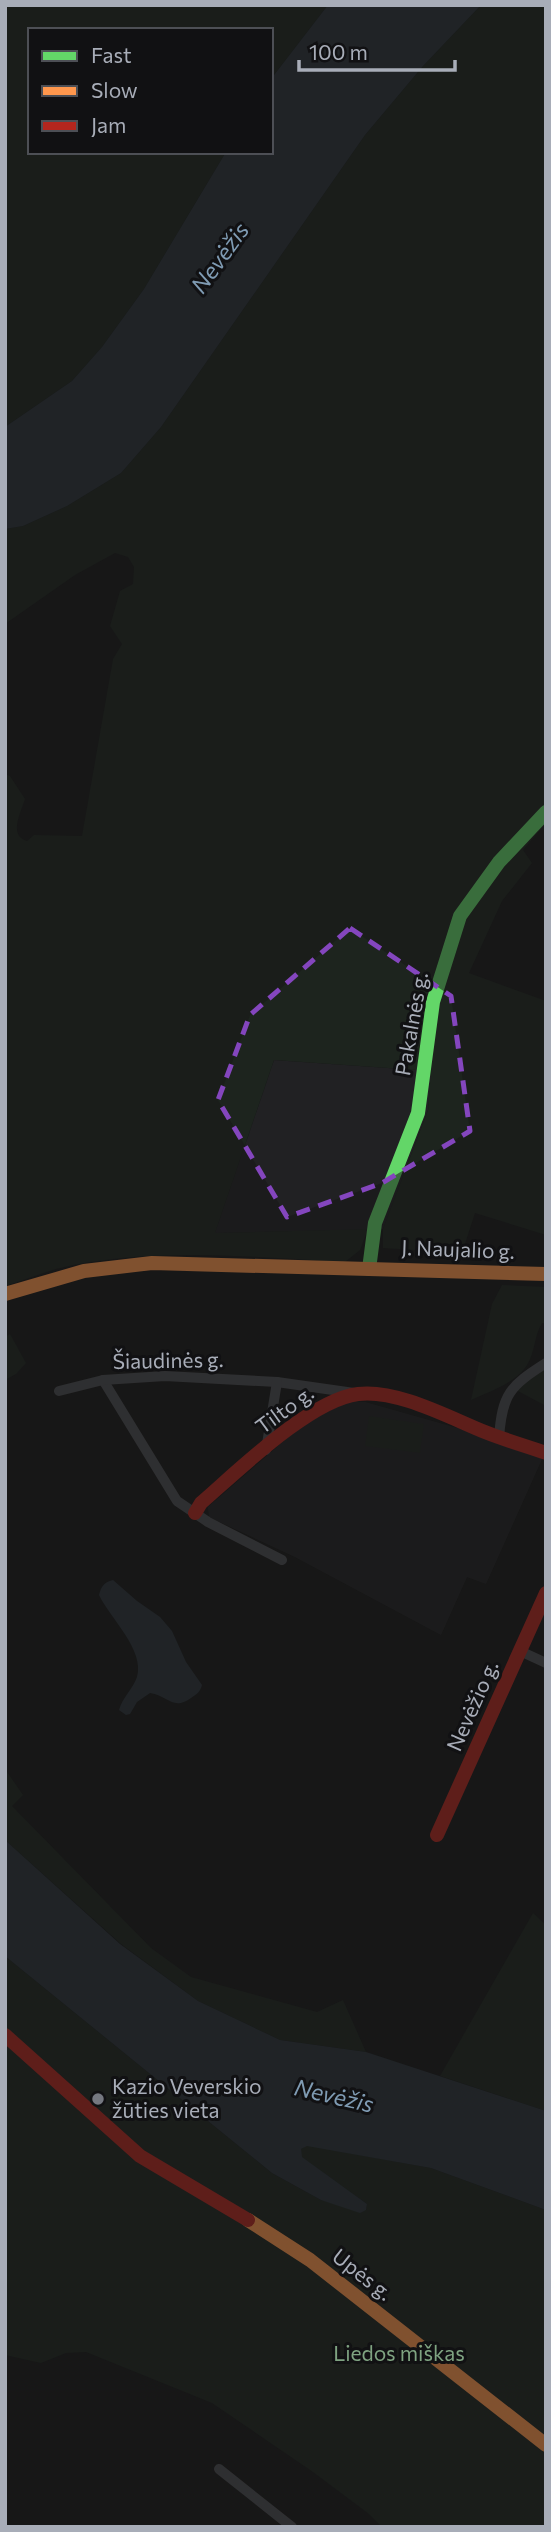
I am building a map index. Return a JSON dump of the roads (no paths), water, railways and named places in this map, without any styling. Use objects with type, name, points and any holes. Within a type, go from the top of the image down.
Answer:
[{"type":"main road","name":"Pakalnės g.","points":[[369,1269],[375,1223],[418,1113],[433,1002],[460,916],[499,862],[546,812]]},
{"type":"main road","name":"J. Naujalio g.","points":[[5,1294],[84,1271],[152,1263],[546,1274]]},
{"type":"main road","name":"Tilto g.","points":[[195,1513],[201,1503],[311,1413],[339,1399],[357,1394],[387,1397],[546,1453]]},
{"type":"main road","name":"Nevėžio g.","points":[[437,1835],[546,1593]]},
{"type":"main road","name":"Upės g.","points":[[5,2035],[140,2156],[310,2260],[546,2445]]},
{"type":"street","points":[[499,1438],[502,1409],[513,1387],[546,1363]]},
{"type":"street","name":"Šiaudinės g.","points":[[59,1391],[103,1380],[165,1376],[278,1381],[357,1394]]},
{"type":"street","points":[[103,1380],[177,1501],[282,1560]]},
{"type":"street","points":[[266,1450],[278,1381]]},
{"type":"street","points":[[520,1651],[546,1662]]},
{"type":"street","points":[[219,2469],[292,2527]]},
{"type":"water","name":"Nevėžis","points":[[328,5],[481,5],[423,66],[365,135],[161,427],[121,473],[67,506],[23,526],[5,529],[5,427],[72,381],[102,347],[144,289],[225,154],[273,154],[273,76]]},
{"type":"water","points":[[113,1580],[160,1617],[172,1631],[186,1662],[202,1685],[193,1697],[185,1702],[175,1703],[150,1693],[137,1702],[130,1714],[126,1715],[119,1710],[137,1677],[138,1667],[131,1645],[99,1595],[103,1585]]},
{"type":"water","name":"Nevėžis","points":[[5,1840],[120,1944],[198,2001],[280,2040],[366,2052],[546,2111],[546,2210],[431,2168],[307,2146],[301,2149],[302,2157],[367,2204],[366,2210],[360,2213],[321,2200],[272,2173],[5,1956]]},
{"type":"place","name":"Kazio Veverskio žūties vieta","points":[[98,2099]]},
{"type":"park label","name":"Liedos miškas","points":[[399,2354]]}]
